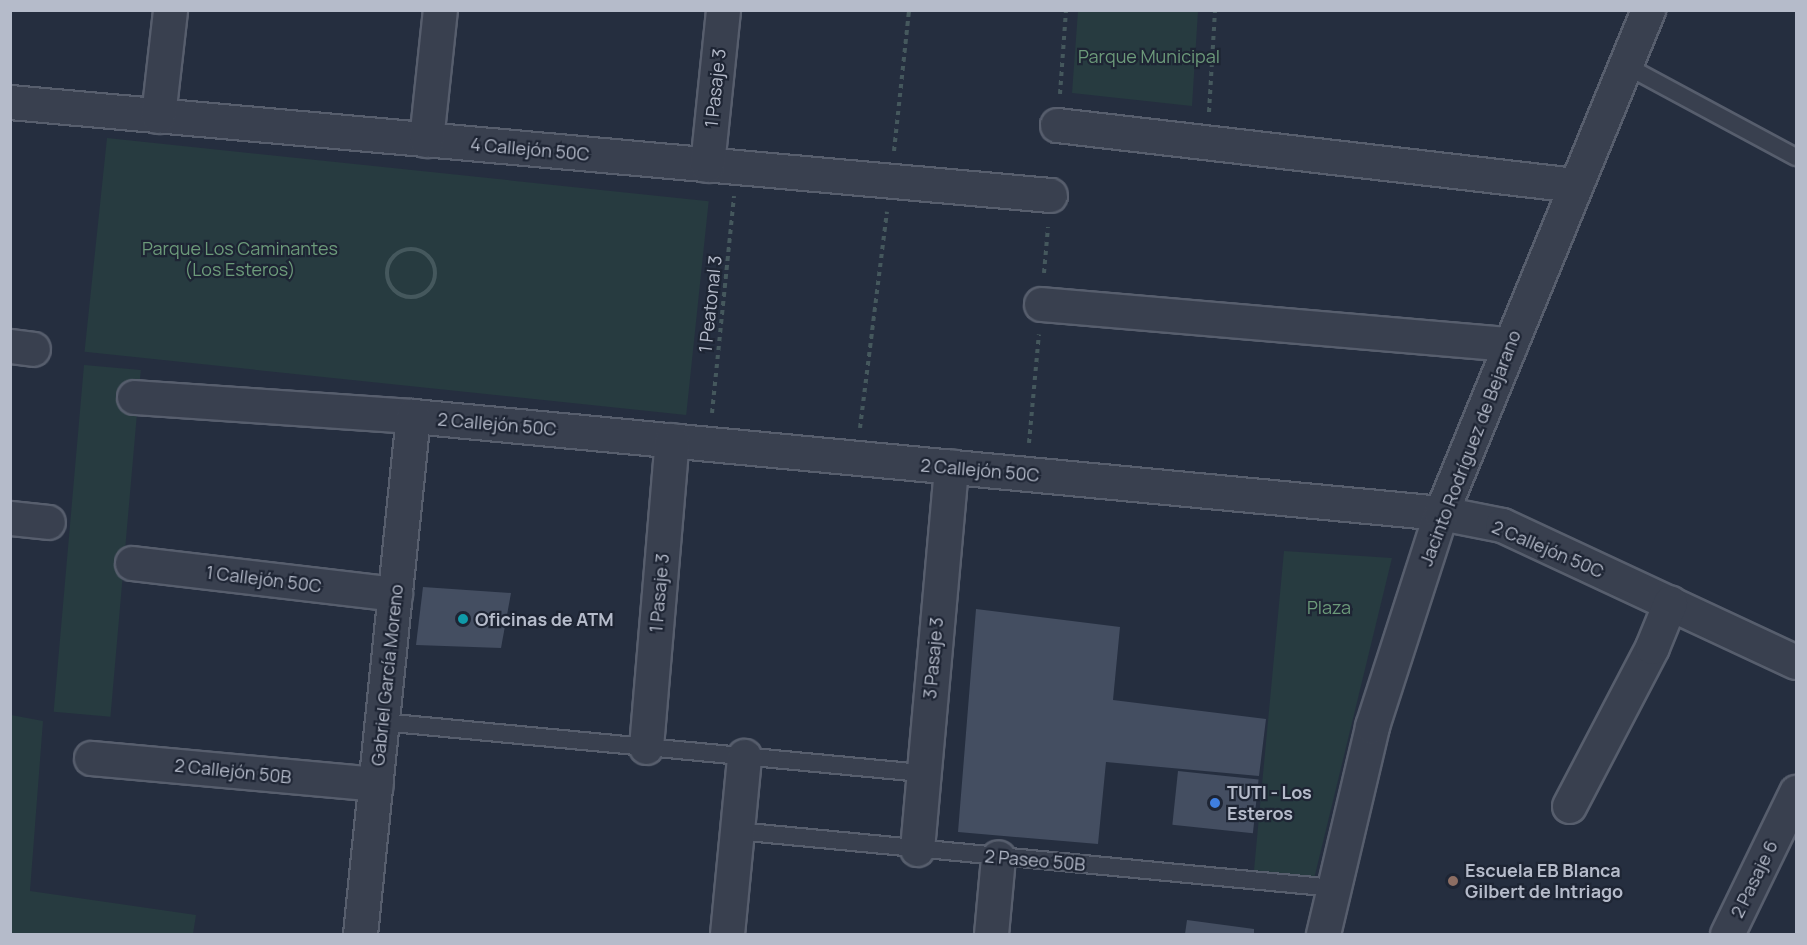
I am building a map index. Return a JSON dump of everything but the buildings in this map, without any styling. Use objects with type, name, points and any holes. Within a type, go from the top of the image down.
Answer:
[{"type":"street","points":[[158,116],[171,10]]},
{"type":"street","points":[[426,140],[440,10]]},
{"type":"street","name":"1 Pasaje 3","points":[[722,166],[723,10]]},
{"type":"street","name":"Jacinto Rodríguez de Bejarano","points":[[1323,934],[1372,726],[1441,513],[1623,64],[1648,10]]},
{"type":"street","name":"4 Callejón 50C","points":[[10,102],[1050,195]]},
{"type":"street","points":[[1057,125],[1575,185]]},
{"type":"street","points":[[1041,304],[1510,344]]},
{"type":"street","name":"2 Callejón 50C","points":[[134,397],[414,416],[1441,513],[1502,525],[1797,662]]},
{"type":"street","name":"Gabriel García Moreno","points":[[360,934],[414,416]]},
{"type":"street","name":"1 Pasaje 3","points":[[646,747],[672,440]]},
{"type":"street","name":"3 Pasaje 3","points":[[917,849],[951,467]]},
{"type":"street","points":[[10,518],[48,522]]},
{"type":"street","name":"1 Callejón 50C","points":[[132,563],[395,594]]},
{"type":"street","points":[[1569,806],[1652,647],[1670,603]]},
{"type":"street","points":[[727,934],[744,756]]},
{"type":"street","name":"2 Callejón 50B","points":[[91,758],[376,784]]},
{"type":"street","name":"2 Pasaje 6","points":[[1727,934],[1797,792]]},
{"type":"street","points":[[991,934],[998,857]]},
{"type":"lane","points":[[1623,64],[1797,157]]},
{"type":"lane","points":[[382,722],[922,773]]},
{"type":"lane","name":"2 Paseo 50B","points":[[737,831],[1334,888]]},
{"type":"path","points":[[857,458],[891,181],[909,10]]},
{"type":"path","points":[[1057,125],[1066,10]]},
{"type":"path","points":[[1207,142],[1215,10]]},
{"type":"path","name":"1 Peatonal 3","points":[[709,443],[722,166]]},
{"type":"path","points":[[1027,474],[1050,195]]},
{"type":"path","points":[[411,249],[432,260],[436,277],[427,291],[413,297],[399,294],[387,274],[396,254],[411,249]]},
{"type":"green space","name":"Parque Municipal","points":[[1078,11],[1198,11],[1192,106],[1072,93]]},
{"type":"green space","name":"Parque Los Caminantes (Los Esteros)","points":[[107,138],[709,201],[686,415],[85,352]]},
{"type":"green space","points":[[84,365],[141,370],[110,717],[54,712]]},
{"type":"green space","name":"Plaza","points":[[1284,551],[1392,558],[1314,879],[1254,870]]},
{"type":"green space","points":[[11,715],[43,721],[30,891],[196,915],[193,934],[11,934]]},
{"type":"place","name":"Oficinas de ATM","points":[[463,619]]},
{"type":"place","name":"TUTI - Los Esteros","points":[[1215,803]]},
{"type":"place","name":"Escuela EB Blanca Gilbert de Intriago","points":[[1453,881]]}]
